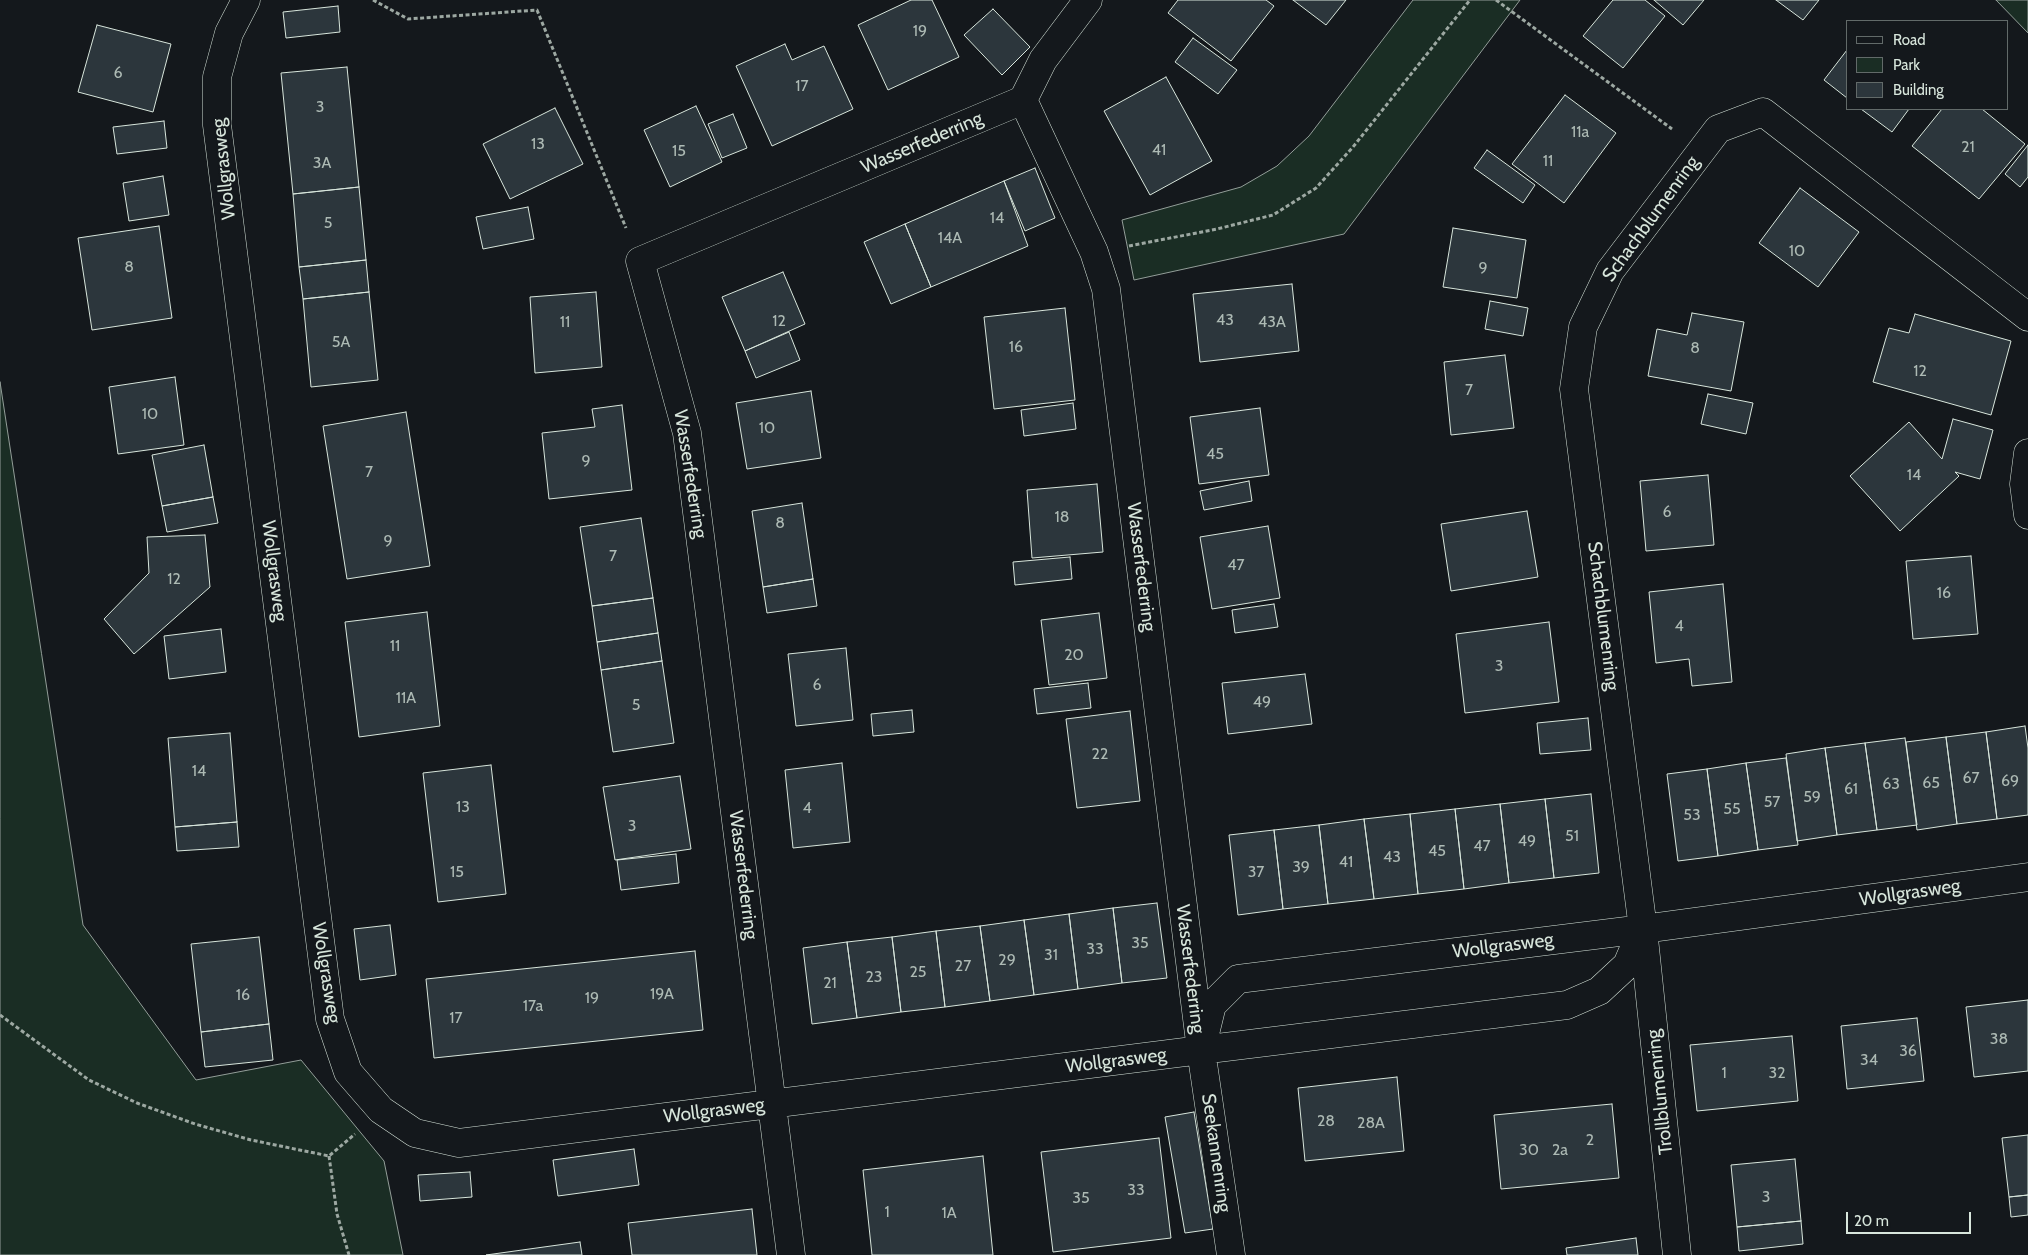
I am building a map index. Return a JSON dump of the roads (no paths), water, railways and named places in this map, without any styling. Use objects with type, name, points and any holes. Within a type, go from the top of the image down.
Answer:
[{"type":"street","name":"Wollgrasweg","points":[[246,0],[229,34],[217,77],[217,125],[330,1019],[348,1072],[382,1110],[415,1132],[459,1143],[1567,1005],[1599,991],[1627,965],[1643,929]]},
{"type":"street","points":[[1023,100],[1043,60],[1088,0]]},
{"type":"street","name":"Wasserfederring","points":[[771,1103],[687,433],[640,261],[1023,100],[1094,252],[1106,289],[1200,1050]]},
{"type":"street","name":"Schachblumenring","points":[[1643,929],[1574,389],[1583,328],[1610,272],[1718,129],[1763,112],[2028,317]]},
{"type":"street","points":[[2028,453],[2024,484],[2028,515]]},
{"type":"street","name":"Wollgrasweg","points":[[1200,1050],[1212,1005],[1238,978],[1643,929],[2028,877]]},
{"type":"street","name":"Trollblumenring","points":[[1643,929],[1678,1255]]},
{"type":"street","name":"Seekannenring","points":[[1200,1050],[1231,1255]]},
{"type":"street","points":[[771,1103],[791,1255]]}]
